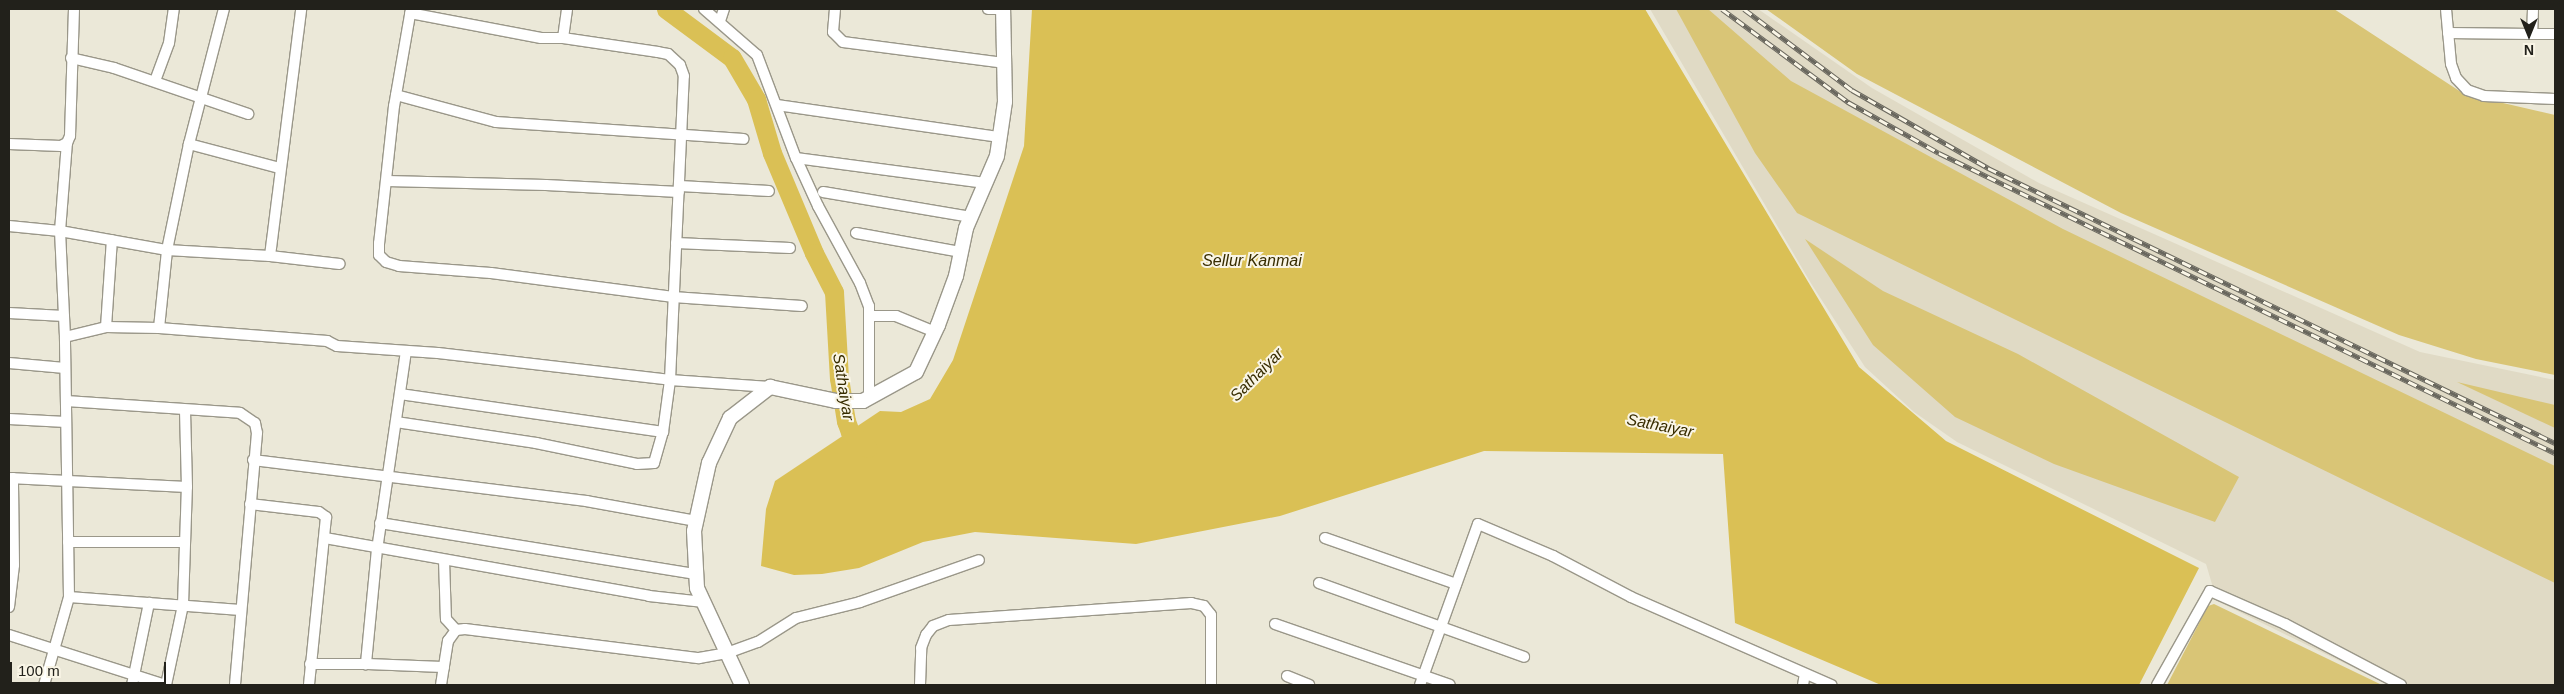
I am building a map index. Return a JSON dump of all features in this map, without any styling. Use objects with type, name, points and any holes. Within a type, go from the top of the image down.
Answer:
[{"type":"main road","points":[[742,685],[697,588],[696,521],[709,464],[730,418],[770,387],[836,401],[866,399],[916,372],[935,332],[956,276],[971,217],[997,156],[1005,102],[1003,9]]},
{"type":"street","points":[[44,685],[68,597],[66,368],[60,231],[67,143],[70,136],[74,9]]},
{"type":"street","points":[[154,81],[169,43],[174,9]]},
{"type":"street","points":[[159,328],[167,250],[189,144],[224,9]]},
{"type":"street","points":[[270,256],[301,9]]},
{"type":"street","points":[[563,38],[567,9]]},
{"type":"street","points":[[704,9],[757,55],[796,158],[818,206],[860,283],[869,316],[866,399]]},
{"type":"street","points":[[720,21],[724,9]]},
{"type":"street","points":[[835,9],[833,32],[843,42],[1004,63]]},
{"type":"street","points":[[988,9],[1003,9]]},
{"type":"street","points":[[2446,9],[2451,64],[2456,78],[2467,90],[2484,96],[2555,99]]},
{"type":"street","points":[[2532,34],[2533,9]]},
{"type":"street","points":[[396,422],[536,444],[645,465],[654,463],[658,458],[664,432],[670,380],[673,297],[682,136],[684,76],[680,65],[668,54],[563,38],[541,38],[410,11],[396,95],[379,244],[379,254],[386,262],[399,266],[491,273],[673,297],[802,306]]},
{"type":"street","points":[[2448,33],[2555,34]]},
{"type":"street","points":[[71,58],[154,81],[248,114]]},
{"type":"street","points":[[396,95],[496,122],[743,139]]},
{"type":"street","points":[[776,105],[1000,137]]},
{"type":"street","points":[[9,144],[61,146],[67,143]]},
{"type":"street","points":[[189,144],[280,168]]},
{"type":"street","points":[[796,158],[985,183]]},
{"type":"street","points":[[387,181],[546,184],[769,192]]},
{"type":"street","points":[[823,192],[971,217]]},
{"type":"street","points":[[9,226],[60,231],[167,250],[270,256],[340,264]]},
{"type":"street","points":[[856,234],[961,252]]},
{"type":"street","points":[[106,327],[112,240]]},
{"type":"street","points":[[676,243],[790,248]]},
{"type":"street","points":[[9,313],[64,316]]},
{"type":"street","points":[[869,316],[896,316],[935,332]]},
{"type":"street","points":[[65,337],[106,327],[159,328],[406,351],[670,380],[770,387]]},
{"type":"street","points":[[366,664],[380,523],[406,351]]},
{"type":"street","points":[[9,363],[66,368]]},
{"type":"street","points":[[400,394],[664,432]]},
{"type":"street","points":[[66,401],[240,412],[248,416],[257,432],[234,685]]},
{"type":"street","points":[[9,635],[166,685],[183,605],[187,487],[185,410]]},
{"type":"street","points":[[9,419],[66,422]]},
{"type":"street","points":[[253,460],[586,501],[696,521]]},
{"type":"street","points":[[9,607],[14,565],[11,478],[187,487]]},
{"type":"street","points":[[250,504],[319,512],[326,517],[308,685]]},
{"type":"street","points":[[380,523],[696,574]]},
{"type":"street","points":[[1421,681],[1478,524],[1832,685]]},
{"type":"street","points":[[325,538],[444,560],[704,602]]},
{"type":"street","points":[[1325,538],[1456,584]]},
{"type":"street","points":[[68,542],[185,542]]},
{"type":"street","points":[[444,560],[446,619],[456,630]]},
{"type":"street","points":[[441,685],[448,642],[456,630],[465,629],[699,658],[727,653],[758,642],[796,618],[860,602],[979,560]]},
{"type":"street","points":[[1319,583],[1524,657]]},
{"type":"street","points":[[2157,685],[2210,591],[2285,624],[2401,685]]},
{"type":"street","points":[[68,597],[241,610]]},
{"type":"street","points":[[132,685],[148,603]]},
{"type":"street","points":[[920,685],[921,648],[926,635],[933,626],[949,620],[1191,603],[1204,606],[1211,615],[1211,685]]},
{"type":"street","points":[[1275,624],[1421,681],[1450,685]]},
{"type":"street","points":[[310,664],[444,667]]},
{"type":"street","points":[[1804,685],[1805,674]]},
{"type":"street","points":[[1288,676],[1309,685]]},
{"type":"shaded area","points":[[1650,9],[1758,9],[1872,88],[2039,183],[2420,352],[2555,380],[2555,685],[2389,685],[2217,601],[2206,564],[1957,442],[1914,412],[1865,367],[1812,285]]},
{"type":"shaded area","points":[[1676,9],[1708,9],[1791,81],[2063,229],[2555,466],[2555,583],[1797,213],[1755,153]]},
{"type":"shaded area","points":[[1766,9],[2334,9],[2464,94],[2555,115],[2555,375],[2476,359],[2399,335],[2121,213],[1857,74]]},
{"type":"shaded area","points":[[1805,239],[1883,291],[2018,354],[2239,477],[2215,522],[2054,464],[1955,417],[1873,345]]},
{"type":"shaded area","points":[[2457,382],[2555,405],[2555,428]]},
{"type":"shaded area","points":[[2214,604],[2382,685],[2167,685],[2208,606]]},
{"type":"water","name":"Sellur Kanmai","points":[[1032,9],[1645,9],[1859,367],[1946,441],[2199,568],[2139,685],[1881,685],[1735,623],[1723,454],[1484,451],[1280,516],[1136,544],[975,532],[923,542],[859,568],[822,574],[794,575],[761,566],[766,509],[775,481],[880,411],[901,412],[930,399],[953,360],[1024,146]]},
{"type":"waterway","name":"Sathaiyar","points":[[666,9],[732,58],[756,99],[772,153],[814,253],[834,292],[839,378],[846,421],[850,432],[868,448]]},
{"type":"railway","points":[[1722,9],[1848,102],[1939,153],[2555,453]]},
{"type":"railway","points":[[1744,9],[1852,90],[1988,168],[2555,443]]}]
